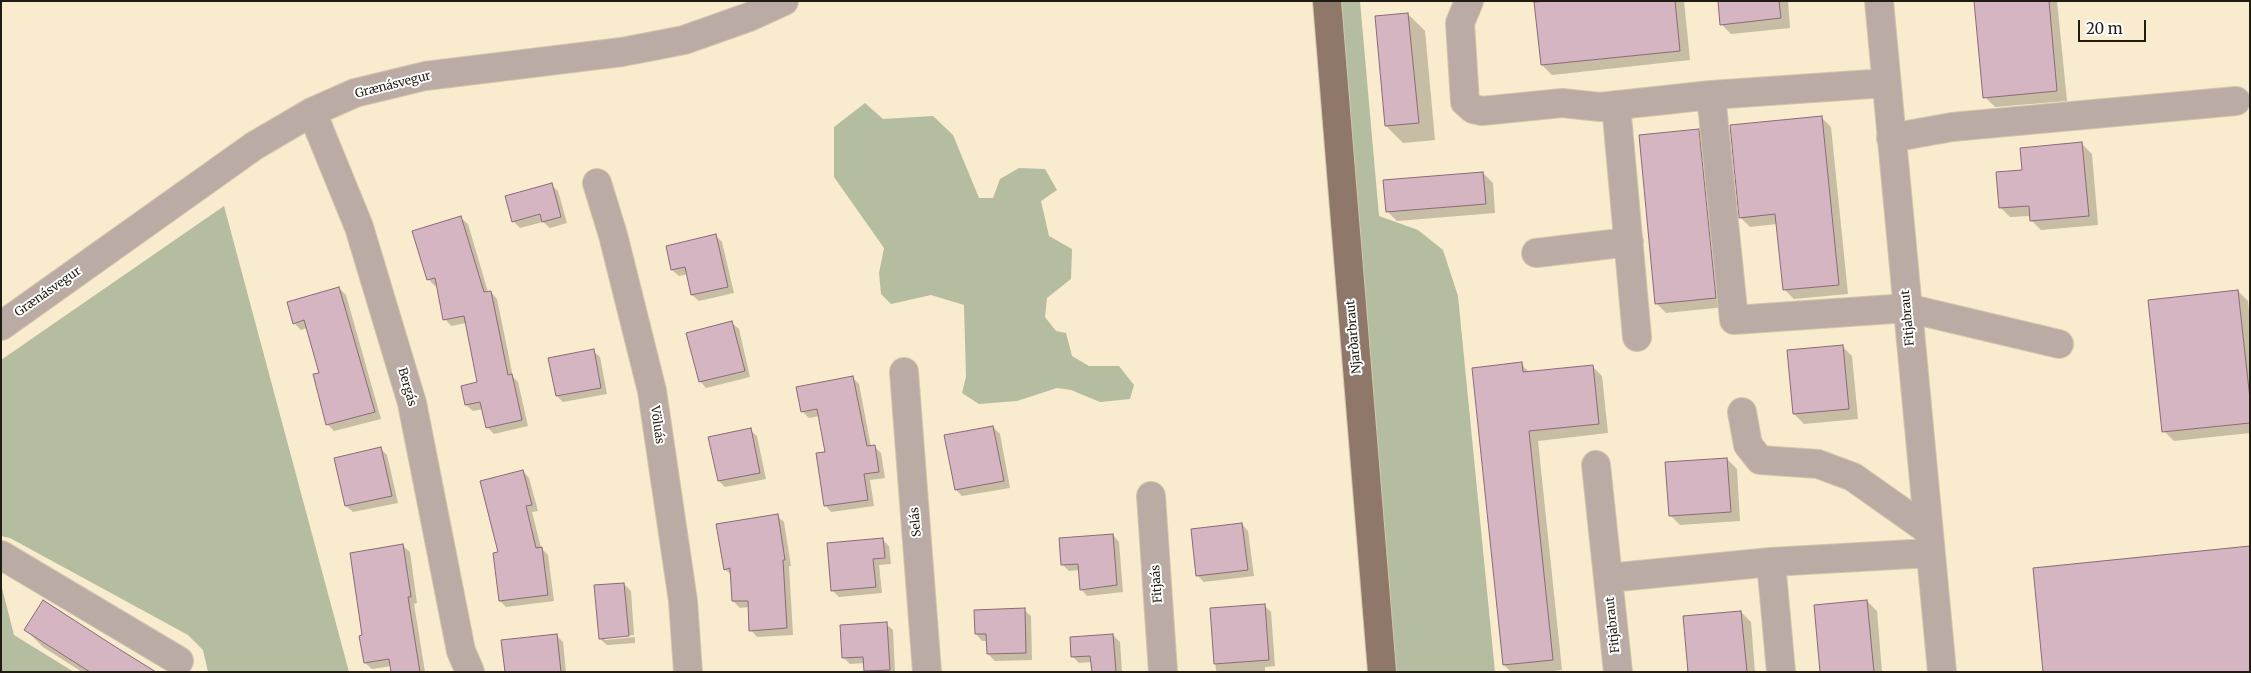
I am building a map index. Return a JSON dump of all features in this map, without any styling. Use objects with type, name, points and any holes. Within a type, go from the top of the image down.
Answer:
[{"type":"main road","name":"Njarðarbraut","points":[[1327,1],[1382,672]]},
{"type":"street","name":"Grænásvegur","points":[[1,326],[254,146],[312,112],[355,93],[425,76],[622,52],[684,40],[749,17],[784,1]]},
{"type":"street","points":[[1469,1],[1460,23],[1465,102],[1473,109],[1482,111],[1562,103],[1608,106],[1711,95],[1886,83]]},
{"type":"street","name":"Fitjabraut","points":[[1878,1],[1942,672]]},
{"type":"street","points":[[1711,95],[1734,320],[1907,308],[2059,344]]},
{"type":"street","points":[[1891,138],[1952,127],[2236,101]]},
{"type":"street","points":[[1608,106],[1629,242],[1638,337]]},
{"type":"street","name":"Bergás","points":[[312,112],[359,228],[412,403],[461,651],[470,672]]},
{"type":"street","name":"Völuás","points":[[597,183],[613,235],[652,392],[684,601],[688,672]]},
{"type":"street","points":[[1536,253],[1629,242]]},
{"type":"street","name":"Selás","points":[[904,372],[927,672]]},
{"type":"street","points":[[1742,412],[1748,445],[1760,460],[1818,464],[1853,476],[1929,542]]},
{"type":"street","name":"Fitjabraut","points":[[1596,465],[1618,672]]},
{"type":"street","name":"Fitjaás","points":[[1151,496],[1162,672]]},
{"type":"street","points":[[1608,578],[1771,562],[1929,542]]},
{"type":"street","points":[[1,555],[179,662]]},
{"type":"street","points":[[1771,562],[1781,672]]},
{"type":"green space","points":[[1337,1],[1360,1],[1379,216],[1418,230],[1443,250],[1458,296],[1495,672],[1396,672],[1390,628]]},
{"type":"green space","points":[[865,103],[883,119],[933,116],[953,135],[979,198],[993,198],[1000,179],[1019,168],[1045,169],[1057,190],[1041,201],[1049,236],[1072,249],[1071,279],[1047,298],[1045,317],[1056,331],[1066,333],[1072,356],[1089,366],[1119,366],[1134,385],[1130,399],[1100,402],[1071,390],[1057,388],[1017,401],[979,404],[962,393],[966,377],[964,305],[931,295],[891,304],[881,294],[879,273],[884,248],[834,177],[834,127]]},
{"type":"green space","points":[[224,206],[349,672],[208,672],[203,650],[188,635],[10,538],[1,536],[1,360]]},
{"type":"green space","points":[[1,584],[14,635],[74,672],[1,672]]},
{"type":"building","points":[[1675,1],[1680,51],[1541,65],[1534,2]]},
{"type":"building","points":[[1718,1],[1779,1],[1781,18],[1720,25]]},
{"type":"building","points":[[1974,1],[2049,1],[2057,91],[1983,98]]},
{"type":"building","points":[[1408,13],[1419,123],[1385,126],[1375,16]]},
{"type":"building","points":[[1822,116],[1839,285],[1783,290],[1775,214],[1739,218],[1730,125]]},
{"type":"building","points":[[1699,129],[1716,298],[1655,304],[1639,135]]},
{"type":"building","points":[[2082,142],[2089,216],[2030,221],[2029,206],[1999,208],[1996,172],[2022,170],[2020,148]]},
{"type":"building","points":[[1483,172],[1486,204],[1386,212],[1383,180]]},
{"type":"building","points":[[552,183],[561,217],[542,222],[540,214],[512,222],[505,196]]},
{"type":"building","points":[[461,216],[484,292],[491,291],[508,375],[512,374],[522,420],[486,428],[480,402],[465,405],[461,386],[477,382],[464,316],[443,320],[435,278],[427,280],[412,231]]},
{"type":"building","points":[[716,234],[728,287],[691,295],[685,267],[671,270],[666,246]]},
{"type":"building","points":[[339,287],[375,412],[326,425],[313,374],[319,373],[304,320],[293,324],[287,302]]},
{"type":"building","points":[[2238,290],[2250,399],[2250,423],[2162,432],[2148,300]]},
{"type":"building","points":[[732,321],[745,371],[699,382],[686,333]]},
{"type":"building","points":[[1843,345],[1849,409],[1793,414],[1787,350]]},
{"type":"building","points":[[594,349],[601,388],[556,396],[548,358]]},
{"type":"building","points":[[1522,362],[1523,372],[1593,365],[1599,424],[1529,431],[1553,660],[1503,665],[1472,368]]},
{"type":"building","points":[[853,376],[867,446],[875,445],[879,472],[864,474],[868,500],[824,506],[816,453],[825,452],[817,409],[801,412],[796,387]]},
{"type":"building","points":[[993,426],[1004,481],[955,490],[944,435]]},
{"type":"building","points":[[751,428],[760,473],[718,481],[708,437]]},
{"type":"building","points":[[381,447],[392,496],[345,506],[334,458]]},
{"type":"building","points":[[1727,458],[1731,512],[1669,516],[1665,462]]},
{"type":"building","points":[[523,470],[532,505],[526,506],[536,548],[542,547],[548,595],[499,601],[493,553],[498,552],[480,481]]},
{"type":"building","points":[[778,514],[785,560],[783,560],[787,628],[749,631],[748,601],[732,601],[730,568],[724,570],[716,524]]},
{"type":"building","points":[[1242,523],[1248,570],[1196,576],[1191,529]]},
{"type":"building","points":[[1113,534],[1117,585],[1080,590],[1078,564],[1061,565],[1059,538]]},
{"type":"building","points":[[883,538],[885,558],[873,559],[876,587],[831,591],[827,543]]},
{"type":"building","points":[[403,544],[411,597],[408,597],[420,672],[391,672],[389,659],[364,663],[359,636],[362,635],[350,553]]},
{"type":"building","points":[[2250,546],[2250,672],[2043,672],[2033,568]]},
{"type":"building","points":[[624,583],[629,636],[599,639],[594,585]]},
{"type":"building","points":[[43,600],[156,672],[90,672],[24,630]]},
{"type":"building","points":[[1867,600],[1874,672],[1820,672],[1814,605]]},
{"type":"building","points":[[1265,604],[1269,660],[1214,664],[1210,608]]},
{"type":"building","points":[[1025,608],[1026,653],[987,654],[986,634],[975,634],[974,610]]},
{"type":"building","points":[[1741,611],[1747,672],[1688,672],[1683,616]]},
{"type":"building","points":[[887,622],[890,670],[864,671],[863,657],[842,658],[840,625]]},
{"type":"building","points":[[557,634],[561,672],[505,672],[501,640]]},
{"type":"building","points":[[1113,634],[1116,672],[1092,672],[1090,656],[1071,657],[1070,637]]}]
